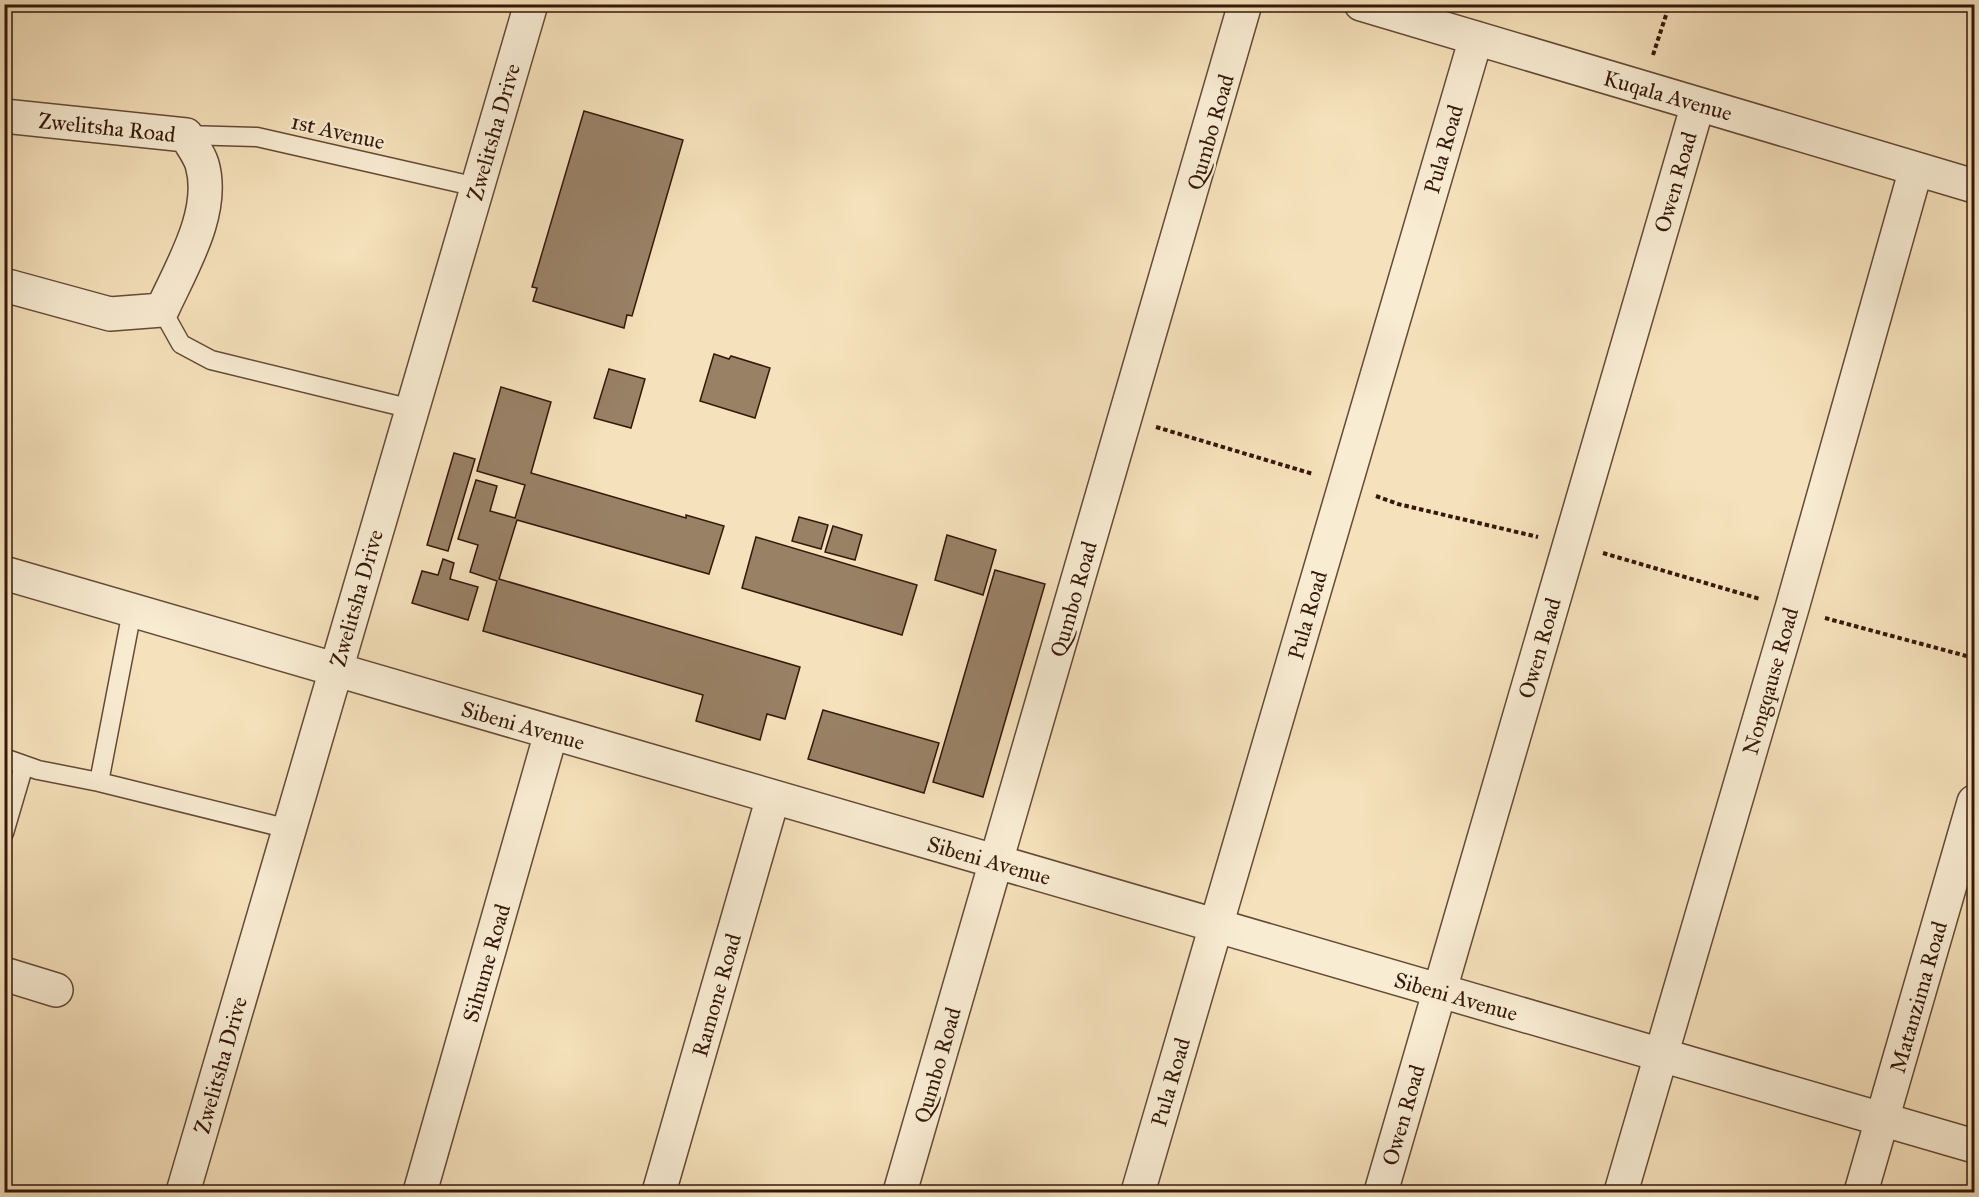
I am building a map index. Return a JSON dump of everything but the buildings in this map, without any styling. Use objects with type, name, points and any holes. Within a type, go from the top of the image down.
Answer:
[{"type":"street","name":"Zwelitsha Drive","points":[[183,1192],[531,4]]},
{"type":"street","name":"Qumbo Road","points":[[900,1192],[1245,4]]},
{"type":"street","name":"Kuqala Avenue","points":[[1361,4],[1974,186]]},
{"type":"street","name":"Pula Road","points":[[1138,1192],[1476,38]]},
{"type":"street","name":"Owen Road","points":[[1381,1192],[1698,104]]},
{"type":"street","name":"Zwelitsha Road","points":[[4,116],[186,135],[202,162],[205,180],[203,200],[192,243],[162,310]]},
{"type":"street","name":"Nongqause Road","points":[[1621,1192],[1795,597],[1916,169]]},
{"type":"street","points":[[4,285],[110,314],[162,310]]},
{"type":"street","name":"Sibeni Avenue","points":[[4,573],[1974,1146]]},
{"type":"street","name":"Sihume Road","points":[[420,1192],[551,733]]},
{"type":"street","name":"Ramone Road","points":[[659,1192],[773,797]]},
{"type":"street","name":"Matanzima Road","points":[[1861,1192],[1974,802]]},
{"type":"street","points":[[4,975],[56,990]]},
{"type":"lane","name":"1st Avenue","points":[[186,135],[256,137],[477,187]]},
{"type":"lane","points":[[162,310],[181,344],[211,360],[412,409]]},
{"type":"lane","points":[[99,782],[132,611]]},
{"type":"lane","points":[[4,758],[24,765],[289,829]]},
{"type":"lane","points":[[4,832],[24,765]]},
{"type":"path","points":[[1642,88],[1667,12],[1664,4]]}]
